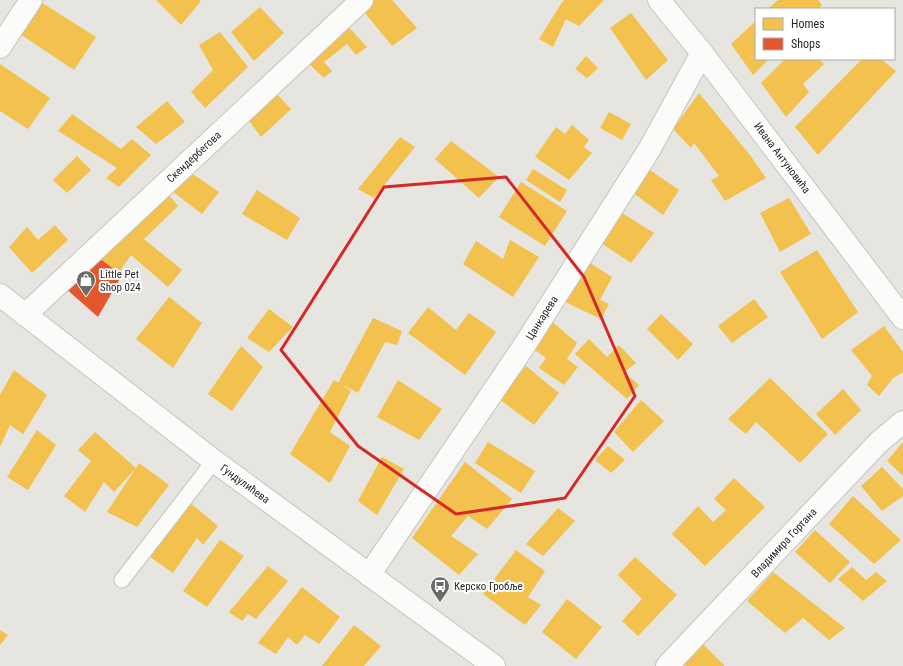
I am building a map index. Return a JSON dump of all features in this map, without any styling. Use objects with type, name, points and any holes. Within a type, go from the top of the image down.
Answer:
[{"type":"street","points":[[0,47],[31,0]]},
{"type":"street","name":"Скендербегова","points":[[25,315],[362,0]]},
{"type":"street","name":"Ивана Антуновића","points":[[659,0],[702,53],[903,318]]},
{"type":"street","name":"Цанкарева","points":[[369,575],[524,346],[649,150],[702,53]]},
{"type":"street","name":"Гундулићева","points":[[0,295],[214,461],[494,666]]},
{"type":"street","name":"Владимира Гортана","points":[[667,666],[879,442],[903,422]]},
{"type":"lane","points":[[122,580],[214,461]]},
{"type":"highlighted area","points":[[506,177],[584,277],[635,396],[565,498],[456,514],[358,446],[281,350],[384,187]]},
{"type":"building: Homes","points":[[156,0],[199,0],[201,1],[181,25]]},
{"type":"building: Homes","points":[[371,0],[392,0],[417,28],[392,46],[361,8]]},
{"type":"building: Homes","points":[[564,0],[604,0],[579,26],[566,19],[553,47],[539,39]]},
{"type":"building: Homes","points":[[778,0],[818,0],[822,5],[820,8],[769,8]]},
{"type":"building: Homes","points":[[39,1],[96,37],[74,70],[20,34]]},
{"type":"building: Homes","points":[[260,7],[284,33],[254,61],[231,32]]},
{"type":"building: Homes","points":[[631,13],[668,60],[646,80],[610,28]]},
{"type":"building: Homes","points":[[755,22],[755,60],[768,60],[753,75],[731,44]]},
{"type":"building: Homes","points":[[346,24],[367,47],[356,55],[347,44],[324,62],[332,71],[324,78],[306,61]]},
{"type":"building: Homes","points":[[220,32],[248,67],[205,108],[191,92],[213,70],[199,45]]},
{"type":"building: Homes","points":[[586,56],[598,68],[587,78],[575,69]]},
{"type":"building: Homes","points":[[784,60],[820,60],[824,64],[803,84],[809,92],[786,117],[761,83]]},
{"type":"building: Homes","points":[[861,60],[882,60],[896,71],[818,155],[795,127]]},
{"type":"building: Homes","points":[[0,64],[50,98],[28,129],[0,111]]},
{"type":"building: Homes","points":[[272,89],[291,109],[261,137],[245,115]]},
{"type":"building: Homes","points":[[699,93],[750,155],[766,178],[725,201],[711,180],[719,176],[694,143],[691,148],[673,129]]},
{"type":"building: Homes","points":[[167,101],[185,122],[156,144],[136,127]]},
{"type":"building: Homes","points":[[609,112],[631,124],[622,140],[600,128]]},
{"type":"building: Homes","points":[[72,114],[121,149],[132,139],[151,155],[119,187],[106,178],[117,168],[58,131]]},
{"type":"building: Homes","points":[[572,125],[589,140],[584,147],[592,153],[569,180],[535,157],[556,127],[565,134]]},
{"type":"building: Homes","points":[[400,137],[415,147],[374,198],[358,189]]},
{"type":"building: Homes","points":[[451,141],[499,177],[479,198],[435,159]]},
{"type":"building: Homes","points":[[77,156],[91,170],[67,193],[53,180]]},
{"type":"building: Homes","points":[[647,168],[679,190],[663,215],[632,192]]},
{"type":"building: Homes","points":[[533,169],[567,190],[560,202],[526,180]]},
{"type":"building: Homes","points":[[187,170],[219,192],[202,214],[168,188]]},
{"type":"building: Homes","points":[[521,182],[567,211],[545,246],[499,217]]},
{"type":"building: Homes","points":[[165,190],[178,206],[144,239],[182,270],[168,287],[131,255],[122,268],[122,275],[95,255]]},
{"type":"building: Homes","points":[[257,190],[300,218],[287,240],[242,214]]},
{"type":"building: Homes","points":[[789,198],[811,234],[780,252],[760,213]]},
{"type":"building: Homes","points":[[617,210],[654,233],[631,263],[598,241]]},
{"type":"building: Homes","points":[[55,225],[68,240],[32,273],[9,247],[27,227],[38,240]]},
{"type":"building: Homes","points":[[510,240],[539,257],[513,297],[463,264],[476,241],[503,259]]},
{"type":"building: Homes","points":[[817,250],[858,312],[822,339],[780,272]]},
{"type":"building: Homes","points":[[587,261],[612,277],[600,300],[609,304],[601,319],[565,302]]},
{"type":"building: Homes","points":[[169,297],[202,323],[173,368],[136,339]]},
{"type":"building: Homes","points":[[754,299],[768,317],[732,343],[718,326]]},
{"type":"building: Homes","points":[[428,307],[456,330],[469,313],[496,332],[465,375],[408,333]]},
{"type":"building: Homes","points":[[269,309],[293,327],[269,352],[247,338]]},
{"type":"building: Homes","points":[[661,314],[693,344],[678,360],[647,329]]},
{"type":"building: Homes","points":[[373,318],[402,331],[397,345],[385,342],[358,393],[338,383]]},
{"type":"building: Homes","points":[[549,319],[577,343],[567,359],[578,367],[564,385],[539,368],[546,358],[532,348]]},
{"type":"building: Homes","points":[[884,326],[903,352],[903,372],[893,378],[879,396],[867,385],[872,376],[851,350]]},
{"type":"building: Homes","points":[[589,339],[607,357],[619,345],[636,363],[624,372],[639,385],[627,399],[575,354]]},
{"type":"building: Homes","points":[[241,346],[263,367],[232,411],[208,394]]},
{"type":"building: Homes","points":[[526,366],[559,393],[534,425],[499,399]]},
{"type":"building: Homes","points":[[14,370],[47,395],[23,434],[10,425],[0,447],[0,395]]},
{"type":"building: Homes","points":[[770,378],[828,434],[800,463],[756,422],[746,434],[728,419]]},
{"type":"building: Homes","points":[[334,380],[351,391],[330,432],[350,446],[330,483],[290,454]]},
{"type":"building: Homes","points":[[398,380],[442,409],[419,440],[377,417]]},
{"type":"building: Homes","points":[[843,389],[861,410],[835,435],[816,414]]},
{"type":"building: Homes","points":[[641,400],[664,421],[633,452],[614,432]]},
{"type":"building: Homes","points":[[37,430],[56,445],[28,490],[7,477]]},
{"type":"building: Homes","points":[[95,432],[136,468],[114,492],[104,482],[85,512],[64,496],[91,461],[78,450]]},
{"type":"building: Homes","points":[[488,442],[535,471],[521,493],[475,463]]},
{"type":"building: Homes","points":[[903,442],[903,476],[887,461]]},
{"type":"building: Homes","points":[[608,446],[625,460],[611,473],[595,460]]},
{"type":"building: Homes","points":[[382,457],[404,469],[377,515],[358,501]]},
{"type":"building: Homes","points":[[465,462],[512,499],[487,529],[468,516],[451,536],[478,554],[459,575],[412,538]]},
{"type":"building: Homes","points":[[139,463],[169,485],[137,527],[107,512]]},
{"type":"building: Homes","points":[[882,467],[903,489],[903,496],[882,511],[861,486]]},
{"type":"building: Homes","points":[[734,478],[765,507],[705,566],[672,534],[698,506],[713,522],[726,510],[714,499]]},
{"type":"building: Homes","points":[[853,496],[901,540],[874,564],[829,524]]},
{"type":"building: Homes","points":[[187,500],[218,526],[203,545],[197,538],[173,573],[146,554]]},
{"type":"building: Homes","points":[[558,508],[575,521],[543,556],[526,544]]},
{"type":"building: Homes","points":[[815,530],[850,562],[830,583],[795,552]]},
{"type":"building: Homes","points":[[220,540],[244,556],[207,607],[183,591]]},
{"type":"building: Homes","points":[[516,550],[545,571],[528,597],[541,605],[525,625],[483,594]]},
{"type":"building: Homes","points":[[635,557],[677,595],[638,636],[622,621],[642,599],[618,575]]},
{"type":"building: Homes","points":[[268,566],[288,581],[256,619],[248,614],[242,621],[229,612]]},
{"type":"building: Homes","points":[[852,567],[866,580],[876,572],[887,581],[863,601],[838,579]]},
{"type":"building: Homes","points":[[773,572],[845,628],[829,640],[803,618],[785,633],[747,601]]},
{"type":"building: Homes","points":[[302,587],[340,617],[319,644],[305,635],[297,645],[288,637],[276,654],[258,643]]},
{"type":"building: Homes","points":[[567,599],[602,627],[576,659],[542,632]]},
{"type":"building: Homes","points":[[354,625],[381,646],[364,666],[322,666]]},
{"type":"building: Homes","points":[[0,630],[8,635],[0,645]]},
{"type":"building: Homes","points":[[702,643],[724,665],[724,666],[682,666]]},
{"type":"building: Shops","points":[[95,255],[122,275],[98,317],[64,287]]},
{"type":"place","name":"Little Pet Shop 024","points":[[86,297]]},
{"type":"place","name":"Керско Гробље","points":[[440,603]]}]
